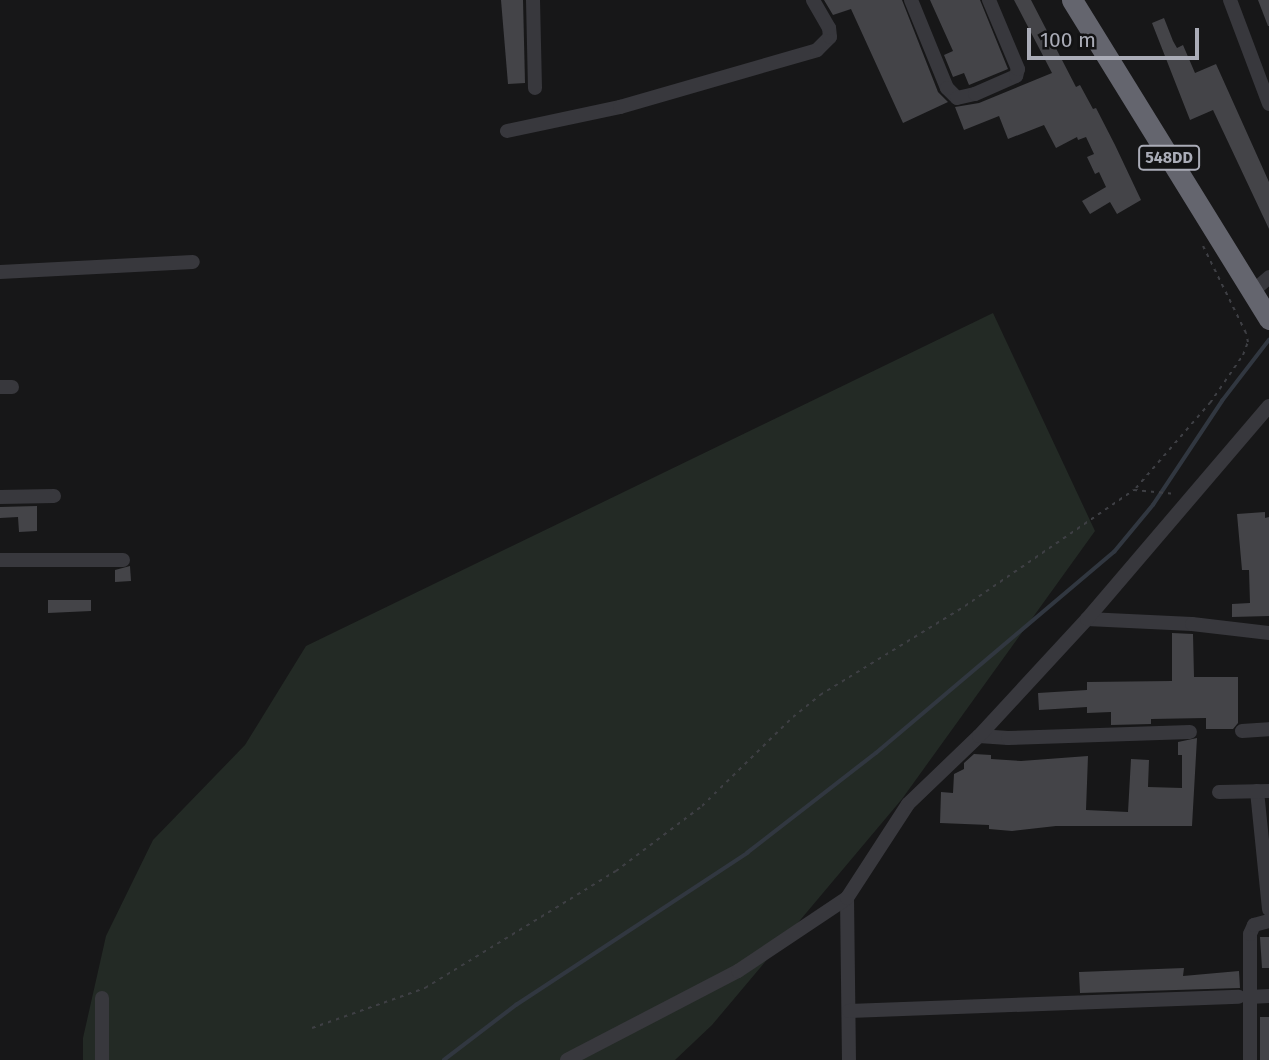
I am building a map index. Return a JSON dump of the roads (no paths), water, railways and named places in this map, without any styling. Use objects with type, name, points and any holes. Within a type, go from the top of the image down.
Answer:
[{"type":"highway","name":"548DD","points":[[1072,0],[1268,318]]},
{"type":"street","points":[[533,0],[535,88]]},
{"type":"street","points":[[507,131],[620,107],[817,50],[830,37],[829,28],[813,0]]},
{"type":"street","points":[[911,0],[947,88],[957,97],[975,94],[1016,76],[1018,69],[989,0]]},
{"type":"street","points":[[1230,0],[1269,104]]},
{"type":"street","points":[[0,272],[194,262]]},
{"type":"street","points":[[1252,292],[1269,277]]},
{"type":"street","points":[[567,1060],[738,971],[847,898],[908,804],[979,736],[1087,619],[1269,406]]},
{"type":"street","points":[[0,498],[54,496]]},
{"type":"street","points":[[0,560],[123,560]]},
{"type":"street","points":[[1087,619],[1192,624],[1269,633]]},
{"type":"street","points":[[1242,732],[1269,729]]},
{"type":"street","points":[[979,736],[1190,732]]},
{"type":"street","points":[[1219,792],[1263,791],[1269,908]]},
{"type":"street","points":[[847,898],[849,1060]]},
{"type":"street","points":[[1251,1060],[1244,997],[1250,933],[1254,925],[1269,921]]},
{"type":"street","points":[[849,1011],[1269,996]]},
{"type":"street","points":[[102,998],[102,1060]]},
{"type":"waterway","points":[[444,1060],[516,1005],[747,853],[876,753],[1114,552],[1153,505],[1222,401],[1269,340]]}]
